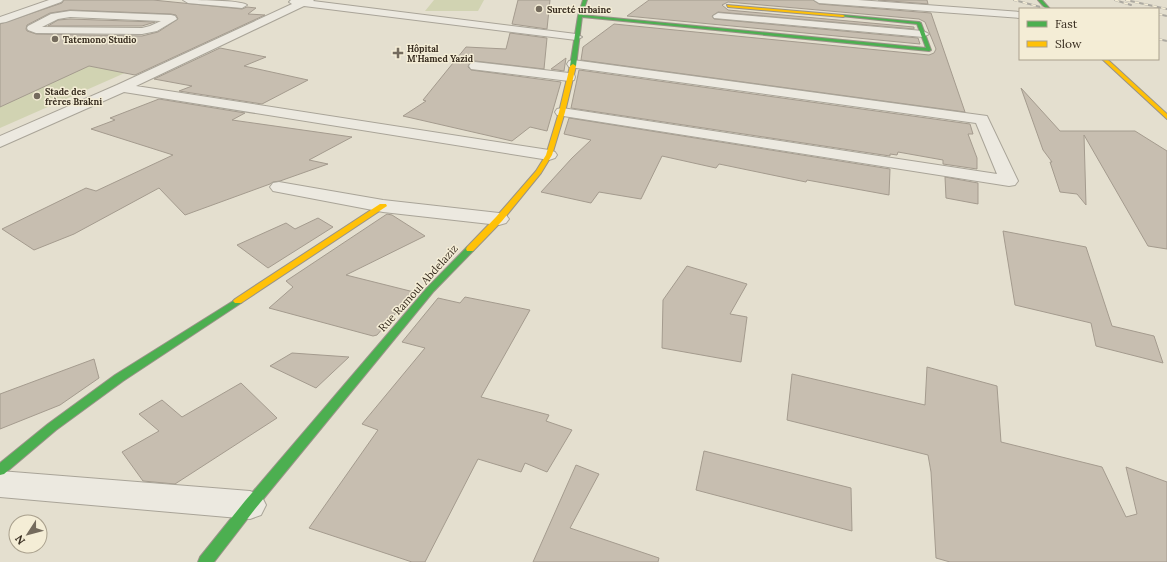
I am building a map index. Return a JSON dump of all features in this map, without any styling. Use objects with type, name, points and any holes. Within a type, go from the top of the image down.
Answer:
[{"type":"street","points":[[1,17],[38,0]]},
{"type":"street","points":[[1,17],[58,0]]},
{"type":"street","points":[[188,0],[242,5]]},
{"type":"street","name":"Rue Ramoul Abdelaziz","points":[[205,562],[250,505],[430,290],[499,219],[539,172],[549,156],[562,112],[580,16],[585,0]]},
{"type":"street","points":[[819,0],[1019,15]]},
{"type":"street","points":[[948,0],[1004,14]]},
{"type":"street","points":[[1040,0],[1047,8]]},
{"type":"street","points":[[284,1],[305,2],[576,37]]},
{"type":"street","points":[[0,142],[122,88],[305,2]]},
{"type":"street","points":[[580,16],[707,29],[929,50],[919,23],[732,3],[707,29]]},
{"type":"street","points":[[1,17],[44,21],[55,16],[70,14],[172,18],[153,29],[142,31],[32,29],[44,21]]},
{"type":"street","points":[[718,16],[923,34]]},
{"type":"street","points":[[1105,60],[1167,117]]},
{"type":"street","points":[[475,66],[571,70],[982,119],[1009,182],[562,112]]},
{"type":"street","points":[[122,88],[549,156]]},
{"type":"street","points":[[279,187],[383,206],[499,219]]},
{"type":"street","points":[[0,470],[52,427],[119,378],[383,206]]},
{"type":"street","points":[[0,484],[250,505]]},
{"type":"green space","points":[[434,0],[484,0],[478,11],[425,11]]},
{"type":"green space","name":"Stade des frères Brakni","points":[[177,50],[0,128],[0,60]]},
{"type":"building","points":[[64,0],[153,0],[242,9],[247,7],[256,8],[248,14],[265,15],[135,75],[89,66],[0,107],[0,24],[62,3]],"holes":[[[70,10],[176,15],[178,19],[158,32],[142,36],[36,34],[27,31],[26,29],[27,25],[50,13]]]},
{"type":"building","points":[[518,0],[550,0],[547,29],[512,24]]},
{"type":"building","points":[[649,0],[813,0],[819,4],[931,13],[965,112],[581,60],[583,47],[614,24],[929,55],[934,53],[936,49],[925,22],[919,19],[728,2],[722,5],[728,10],[914,27],[914,29],[718,12],[712,16],[714,19],[918,38],[920,44],[627,16]]},
{"type":"building","points":[[878,0],[927,0],[928,4]]},
{"type":"building","points":[[70,19],[155,22],[142,26],[48,26],[58,20]]},
{"type":"building","points":[[510,33],[547,38],[544,69],[475,61],[470,62],[468,67],[471,70],[561,82],[547,131],[530,127],[512,141],[403,116],[426,101],[423,100],[466,47],[506,49]]},
{"type":"building","points":[[220,48],[266,57],[244,66],[308,80],[262,104],[179,91],[192,86],[154,79]]},
{"type":"building","points":[[566,58],[564,71],[551,69]]},
{"type":"building","points":[[579,70],[970,124],[973,134],[968,134],[977,158],[977,169],[943,164],[943,160],[898,152],[897,155],[890,154],[890,156],[571,108]]},
{"type":"building","points":[[1021,88],[1060,131],[1135,131],[1167,151],[1167,249],[1148,246],[1084,135],[1086,205],[1077,194],[1060,192],[1050,162],[1052,162],[1043,150]]},
{"type":"building","points":[[159,99],[245,113],[232,120],[352,137],[309,160],[328,164],[280,181],[273,182],[185,215],[159,188],[74,234],[34,250],[2,229],[86,188],[96,191],[173,155],[91,129],[115,120],[110,118]]},
{"type":"building","points":[[569,118],[890,169],[889,195],[807,180],[806,182],[719,164],[716,168],[662,156],[641,199],[599,192],[591,203],[541,192],[572,158],[591,140],[564,134]]},
{"type":"building","points":[[945,177],[978,183],[978,204],[946,198]]},
{"type":"building","points":[[387,214],[392,215],[425,236],[346,275],[414,292],[377,335],[373,336],[269,308],[293,287],[286,281]]},
{"type":"building","points":[[318,218],[333,227],[268,268],[237,245],[286,223],[295,229]]},
{"type":"building","points":[[1003,231],[1086,247],[1112,326],[1154,336],[1163,363],[1096,346],[1091,323],[1015,305]]},
{"type":"building","points":[[687,266],[747,284],[730,314],[747,317],[741,362],[662,348],[663,300]]},
{"type":"building","points":[[465,297],[530,310],[481,397],[549,415],[546,421],[572,430],[547,472],[525,463],[521,472],[478,459],[425,562],[412,562],[309,528],[378,430],[362,424],[425,348],[402,342],[438,298],[460,303]]},
{"type":"building","points":[[292,353],[349,357],[316,388],[270,366]]},
{"type":"building","points":[[94,359],[99,378],[60,405],[0,429],[0,394]]},
{"type":"building","points":[[927,367],[997,386],[1001,442],[1102,467],[1126,517],[1137,514],[1126,467],[1167,482],[1167,562],[950,562],[936,558],[931,472],[928,455],[787,420],[792,374],[925,405]]},
{"type":"building","points":[[241,383],[277,418],[175,484],[143,481],[122,452],[159,431],[139,414],[162,400],[182,417]]},
{"type":"building","points":[[704,451],[851,488],[852,531],[696,490]]},
{"type":"building","points":[[576,465],[599,474],[570,528],[659,558],[658,562],[533,562]]},
{"type":"railway","points":[[1014,0],[1044,8]]},
{"type":"railway","points":[[1115,0],[1131,5]]},
{"type":"railway","points":[[1126,0],[1167,9]]},
{"type":"railway","points":[[1159,14],[1167,16]]},
{"type":"railway","points":[[1159,39],[1167,41]]},
{"type":"traffic: fast","points":[[573,66],[580,16],[585,0]]},
{"type":"traffic: fast","points":[[1040,0],[1047,8]]},
{"type":"traffic: fast","points":[[580,16],[929,50],[919,23],[843,16]]},
{"type":"traffic: fast","points":[[205,562],[250,505],[430,290],[470,249]]},
{"type":"traffic: fast","points":[[0,470],[52,427],[119,378],[238,301]]},
{"type":"traffic: slow","points":[[728,6],[843,16]]},
{"type":"traffic: slow","points":[[1105,60],[1167,117]]},
{"type":"traffic: slow","points":[[470,249],[499,219],[539,172],[549,155],[562,112],[573,66]]},
{"type":"traffic: slow","points":[[238,301],[383,206]]},
{"type":"place","name":"Sureté urbaine","points":[[539,9]]},
{"type":"place","name":"Tatemono Studio","points":[[55,39]]},
{"type":"place","name":"Hôpital M'Hamed Yazid","points":[[398,53]]},
{"type":"place","name":"Stade des frères Brakni","points":[[37,96]]}]
